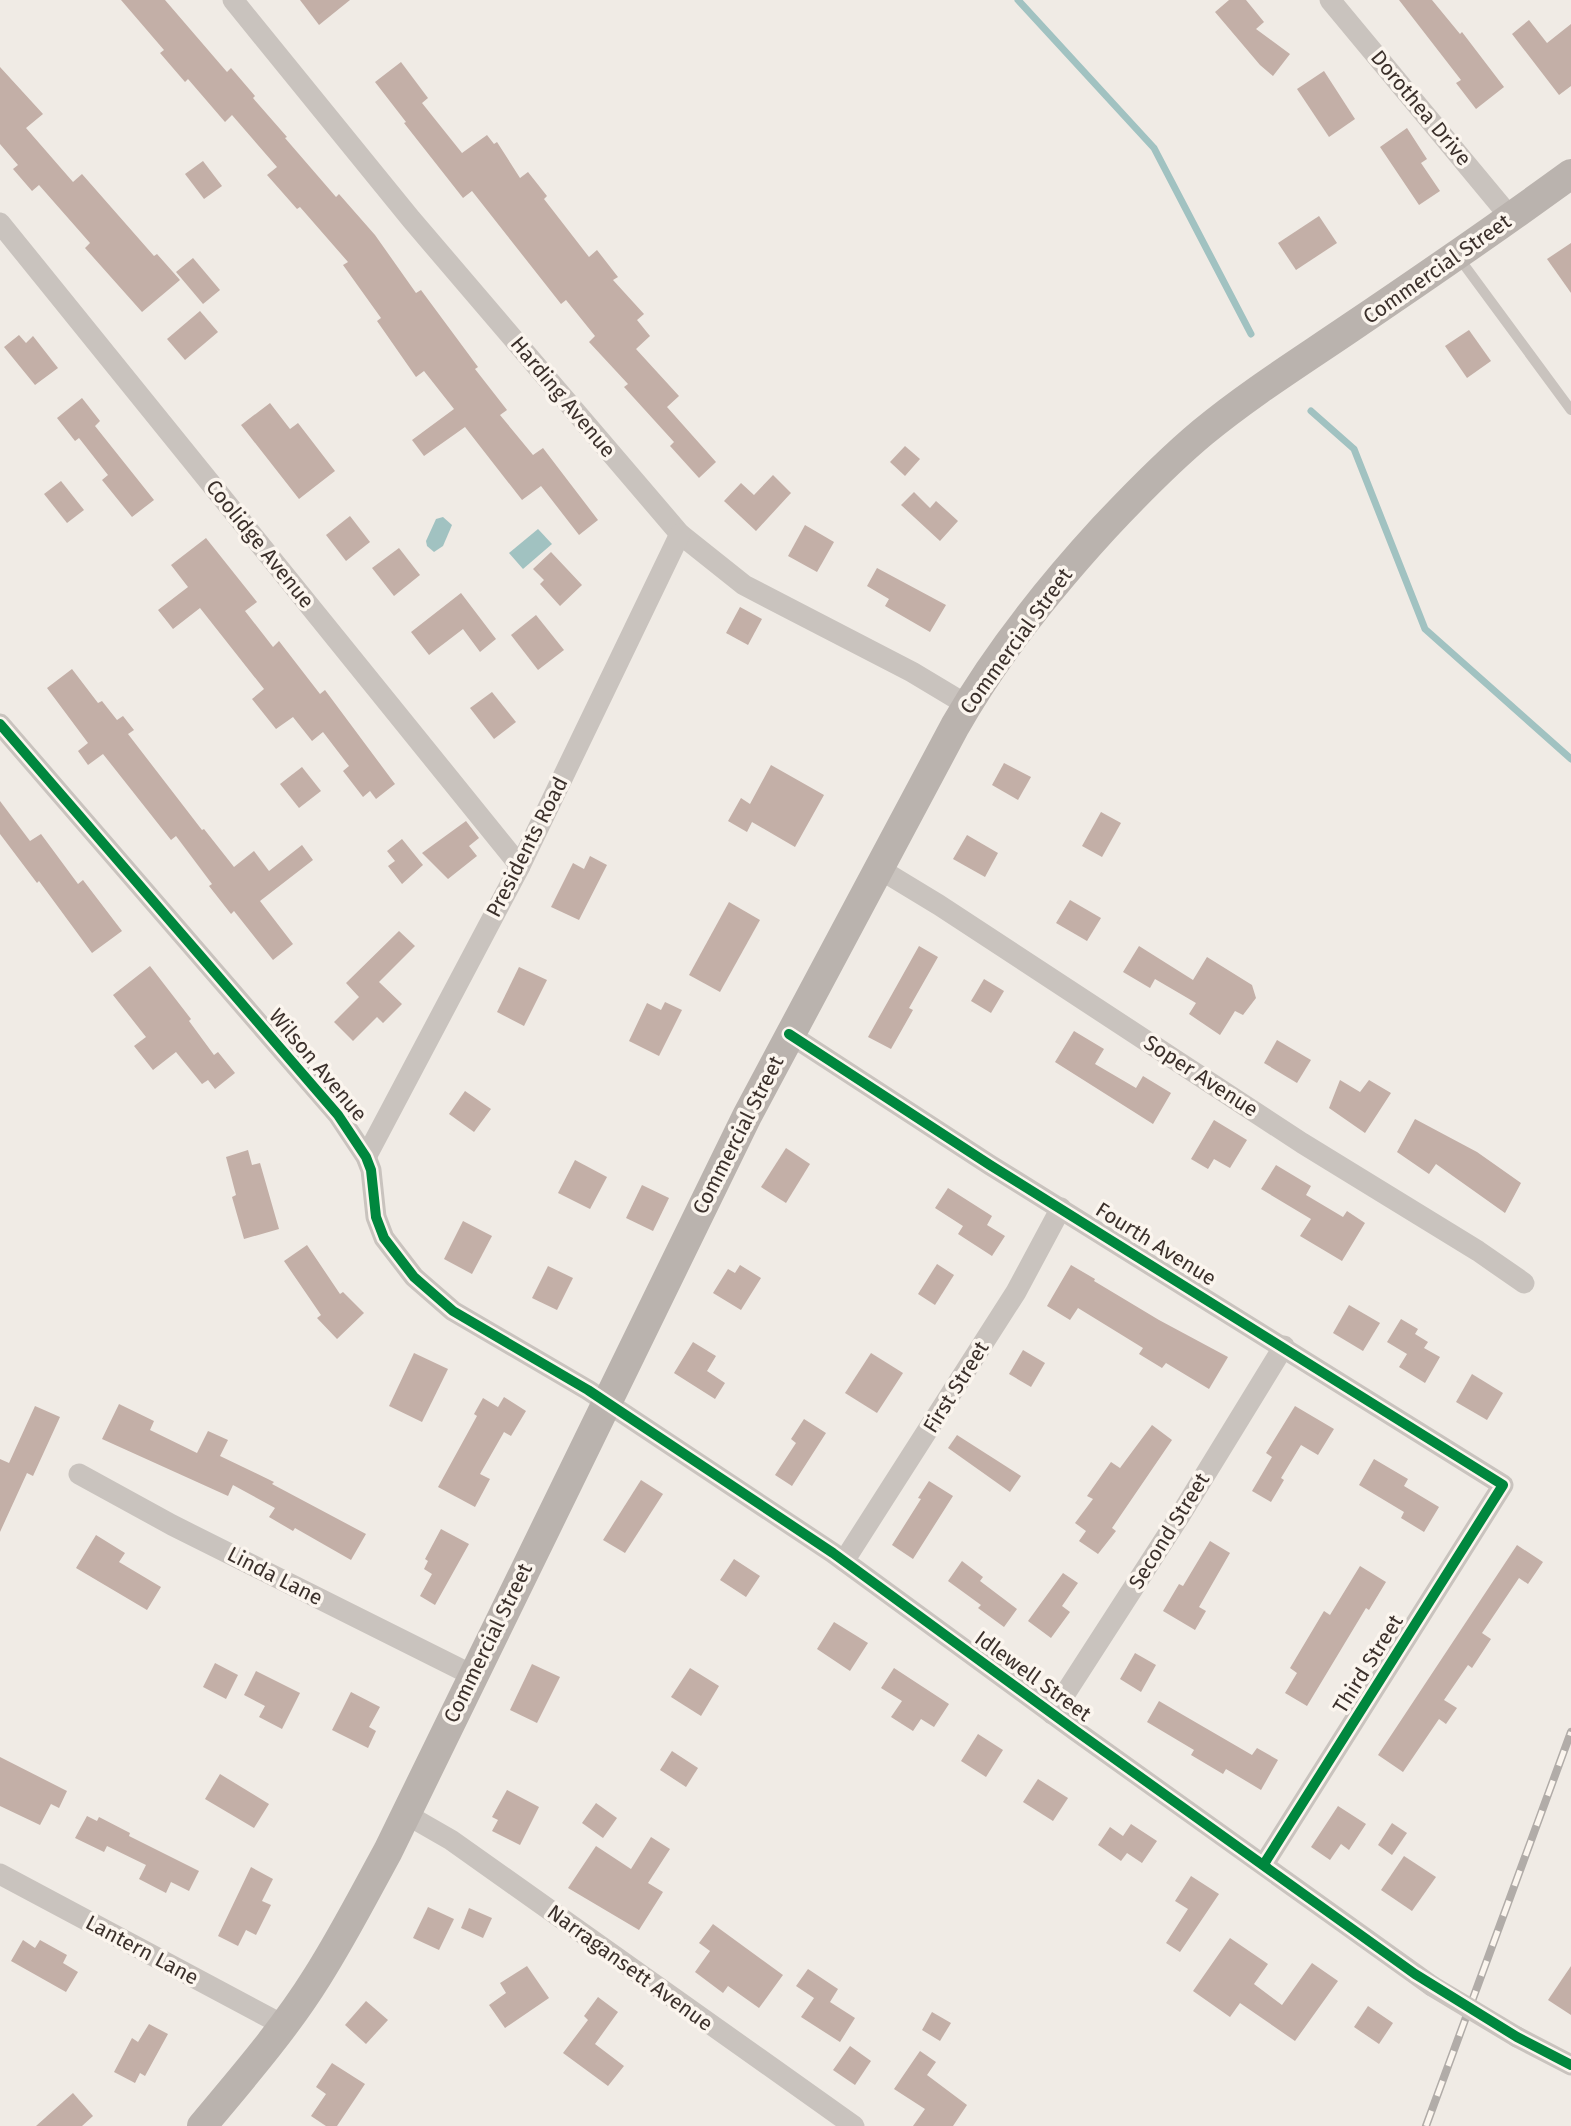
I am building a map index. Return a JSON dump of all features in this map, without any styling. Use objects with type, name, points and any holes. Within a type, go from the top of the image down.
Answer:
[{"type":"main road","name":"Commercial Street","points":[[202,2126],[317,1978],[351,1919],[388,1851],[404,1813],[789,1034],[967,705],[1018,630],[1049,589],[1132,499],[1184,449],[1259,390],[1457,256],[1571,174]]},
{"type":"street","name":"Harding Avenue","points":[[233,0],[411,219],[680,534],[744,585],[912,672],[967,705]]},
{"type":"street","name":"Dorothea Drive","points":[[1330,0],[1511,218]]},
{"type":"street","name":"Coolidge Avenue","points":[[0,223],[520,866]]},
{"type":"street","name":"Presidents Road","points":[[366,1157],[520,866],[680,534]]},
{"type":"street","name":"Wilson Avenue","points":[[0,724],[338,1115],[366,1157],[371,1170],[376,1217],[384,1238],[414,1277],[453,1311],[606,1402]]},
{"type":"street","name":"Soper Avenue","points":[[878,868],[1302,1143],[1478,1251],[1524,1283]]},
{"type":"street","name":"Fourth Avenue","points":[[789,1034],[1503,1485]]},
{"type":"street","name":"First Street","points":[[844,1561],[1016,1292],[1061,1208]]},
{"type":"street","name":"Second Street","points":[[1052,1714],[1181,1514],[1284,1346]]},
{"type":"street","name":"Idlewell Street","points":[[606,1402],[844,1561],[1052,1714],[1432,1986],[1517,2037],[1571,2065]]},
{"type":"street","name":"Linda Lane","points":[[79,1474],[172,1525],[472,1675]]},
{"type":"street","name":"Third Street","points":[[1264,1864],[1503,1485]]},
{"type":"street","name":"Narragansett Avenue","points":[[404,1813],[451,1840],[854,2126]]},
{"type":"street","name":"Lantern Lane","points":[[0,1874],[283,2025]]},
{"type":"lane","points":[[1457,256],[1571,410]]},
{"type":"water","points":[[443,517],[452,525],[443,546],[434,552],[427,546],[426,541],[436,519]]},
{"type":"water","points":[[538,529],[552,544],[523,569],[509,553]]},
{"type":"building","points":[[121,0],[165,0],[227,72],[231,68],[287,137],[285,138],[336,197],[339,194],[375,235],[416,293],[421,290],[478,367],[475,369],[507,410],[500,415],[533,455],[543,448],[598,520],[579,535],[541,486],[522,500],[465,427],[424,456],[412,440],[454,409],[424,371],[416,377],[377,321],[381,318],[343,265],[348,262],[300,207],[297,209],[267,175],[277,167],[232,115],[225,122],[188,79],[185,82],[160,53],[164,50]]},
{"type":"building","points":[[300,0],[350,0],[319,25]]},
{"type":"building","points":[[1229,0],[1246,0],[1264,22],[1256,29],[1290,54],[1273,76],[1260,65],[1215,12]]},
{"type":"building","points":[[1399,0],[1432,0],[1460,34],[1462,32],[1504,87],[1476,109],[1456,83],[1461,80]]},
{"type":"building","points":[[1529,20],[1547,43],[1571,24],[1571,86],[1559,95],[1512,34]]},
{"type":"building","points":[[401,62],[428,98],[422,103],[462,153],[487,135],[494,144],[497,142],[520,178],[528,172],[547,196],[544,199],[589,257],[597,250],[618,277],[613,280],[644,314],[637,320],[650,336],[636,349],[679,396],[667,407],[716,462],[699,478],[670,446],[674,442],[624,387],[628,384],[589,342],[595,336],[566,300],[561,304],[472,191],[463,198],[404,123],[406,122],[375,82]]},
{"type":"building","points":[[0,67],[43,114],[26,128],[73,182],[82,174],[154,256],[157,254],[180,280],[142,312],[85,248],[90,243],[39,185],[32,191],[13,169],[18,165],[0,144]]},
{"type":"building","points":[[1324,71],[1355,119],[1329,137],[1297,89]]},
{"type":"building","points":[[1407,128],[1427,159],[1421,163],[1440,191],[1419,205],[1380,147]]},
{"type":"building","points":[[203,161],[222,186],[204,199],[185,174]]},
{"type":"building","points":[[1319,216],[1337,243],[1296,270],[1278,243]]},
{"type":"building","points":[[1571,243],[1571,293],[1547,259]]},
{"type":"building","points":[[193,258],[220,290],[203,304],[176,272]]},
{"type":"building","points":[[200,311],[218,332],[185,360],[167,339]]},
{"type":"building","points":[[1469,330],[1491,361],[1467,378],[1445,346]]},
{"type":"building","points":[[19,335],[26,343],[33,336],[58,368],[35,385],[4,347]]},
{"type":"building","points":[[82,398],[100,421],[95,426],[154,500],[132,517],[102,480],[108,475],[79,438],[75,441],[57,418]]},
{"type":"building","points":[[270,403],[290,429],[298,423],[335,471],[299,499],[241,425]]},
{"type":"building","points":[[905,446],[920,459],[905,476],[890,462]]},
{"type":"building","points":[[773,475],[791,493],[756,531],[724,501],[741,483],[754,495]]},
{"type":"building","points":[[61,481],[84,510],[67,523],[44,494]]},
{"type":"building","points":[[914,492],[930,508],[936,501],[958,521],[940,541],[901,505]]},
{"type":"building","points":[[350,516],[370,542],[346,561],[326,535]]},
{"type":"building","points":[[805,525],[834,542],[817,572],[788,556]]},
{"type":"building","points":[[206,538],[257,602],[245,611],[273,647],[279,641],[320,694],[325,690],[395,784],[376,799],[370,791],[363,797],[343,771],[349,766],[323,732],[312,741],[293,717],[276,729],[252,699],[264,689],[200,608],[173,629],[158,610],[188,587],[171,565]]},
{"type":"building","points":[[399,548],[420,575],[394,596],[372,568]]},
{"type":"building","points":[[551,552],[582,585],[560,606],[540,584],[544,580],[533,569]]},
{"type":"building","points":[[877,568],[946,605],[930,632],[885,606],[889,599],[867,586]]},
{"type":"building","points":[[461,593],[496,639],[480,652],[463,629],[429,655],[411,632]]},
{"type":"building","points":[[740,607],[762,619],[748,645],[726,633]]},
{"type":"building","points":[[536,615],[564,650],[538,670],[511,635]]},
{"type":"building","points":[[72,669],[98,703],[102,701],[117,720],[123,716],[134,730],[128,734],[234,867],[254,851],[269,871],[302,845],[313,860],[260,901],[293,944],[273,960],[234,911],[231,914],[209,886],[212,884],[176,836],[171,840],[103,754],[88,765],[78,751],[88,743],[47,688]]},
{"type":"building","points":[[492,692],[516,722],[494,739],[470,708]]},
{"type":"building","points":[[1004,763],[1031,777],[1018,800],[992,785]]},
{"type":"building","points":[[771,765],[824,795],[795,847],[752,822],[747,832],[728,821],[741,798],[750,804]]},
{"type":"building","points":[[302,767],[321,791],[299,808],[280,784]]},
{"type":"building","points":[[0,801],[30,841],[41,834],[78,884],[83,880],[122,931],[92,953],[39,881],[37,883],[0,834]]},
{"type":"building","points":[[1101,812],[1121,823],[1102,857],[1082,846]]},
{"type":"building","points":[[466,821],[479,838],[469,846],[477,856],[448,879],[422,853]]},
{"type":"building","points":[[967,835],[998,853],[985,877],[953,859]]},
{"type":"building","points":[[402,839],[423,865],[402,884],[388,866],[395,861],[387,851]]},
{"type":"building","points":[[590,856],[607,865],[579,920],[551,907],[573,863],[584,869]]},
{"type":"building","points":[[1070,900],[1101,918],[1087,941],[1056,923]]},
{"type":"building","points":[[729,902],[760,920],[720,992],[689,975]]},
{"type":"building","points":[[399,931],[415,946],[379,982],[402,1004],[383,1023],[377,1017],[353,1041],[334,1022],[359,997],[346,983]]},
{"type":"building","points":[[919,946],[938,957],[909,1008],[913,1010],[891,1049],[868,1037]]},
{"type":"building","points":[[1139,946],[1193,980],[1207,957],[1252,985],[1256,998],[1243,1015],[1235,1011],[1220,1035],[1189,1014],[1196,1003],[1155,979],[1150,988],[1123,972]]},
{"type":"building","points":[[150,966],[191,1019],[189,1021],[214,1055],[218,1052],[235,1073],[215,1089],[208,1080],[202,1084],[176,1052],[153,1070],[134,1046],[146,1037],[113,995]]},
{"type":"building","points":[[519,967],[547,980],[524,1026],[497,1012]]},
{"type":"building","points":[[984,979],[1004,991],[991,1013],[971,1001]]},
{"type":"building","points":[[665,1002],[682,1010],[659,1056],[629,1041],[647,1003],[661,1010]]},
{"type":"building","points":[[1074,1031],[1104,1049],[1095,1064],[1136,1088],[1143,1076],[1171,1093],[1153,1124],[1055,1062]]},
{"type":"building","points":[[1277,1040],[1311,1060],[1297,1083],[1264,1063]]},
{"type":"building","points":[[1340,1080],[1360,1092],[1369,1080],[1391,1093],[1365,1133],[1329,1108]]},
{"type":"building","points":[[465,1091],[491,1109],[474,1132],[449,1114]]},
{"type":"building","points":[[1415,1119],[1477,1152],[1521,1183],[1505,1213],[1436,1164],[1429,1174],[1397,1152]]},
{"type":"building","points":[[1214,1120],[1247,1140],[1230,1168],[1214,1159],[1208,1169],[1191,1159]]},
{"type":"building","points":[[786,1148],[810,1164],[786,1203],[761,1187]]},
{"type":"building","points":[[248,1150],[252,1165],[260,1163],[279,1229],[244,1239],[232,1197],[236,1195],[226,1157]]},
{"type":"building","points":[[575,1160],[607,1177],[590,1209],[558,1193]]},
{"type":"building","points":[[1276,1165],[1311,1186],[1306,1195],[1343,1217],[1347,1211],[1365,1223],[1342,1261],[1300,1236],[1311,1219],[1261,1189]]},
{"type":"building","points":[[642,1185],[669,1198],[653,1231],[626,1218]]},
{"type":"building","points":[[948,1188],[992,1216],[987,1225],[1005,1236],[992,1256],[958,1234],[963,1226],[935,1208]]},
{"type":"building","points":[[463,1221],[492,1236],[472,1274],[444,1259]]},
{"type":"building","points":[[307,1245],[340,1294],[343,1292],[364,1313],[337,1339],[317,1318],[321,1315],[284,1261]]},
{"type":"building","points":[[937,1264],[954,1275],[935,1305],[918,1294]]},
{"type":"building","points":[[740,1265],[761,1278],[741,1310],[713,1293],[728,1269],[735,1273]]},
{"type":"building","points":[[1071,1265],[1159,1320],[1228,1357],[1209,1389],[1166,1363],[1162,1368],[1139,1354],[1143,1348],[1078,1308],[1070,1320],[1047,1306]]},
{"type":"building","points":[[548,1266],[573,1278],[557,1310],[532,1298]]},
{"type":"building","points":[[1349,1305],[1380,1323],[1363,1351],[1333,1333]]},
{"type":"building","points":[[1401,1319],[1418,1329],[1415,1334],[1428,1342],[1424,1348],[1440,1357],[1425,1383],[1399,1367],[1407,1354],[1387,1342]]},
{"type":"building","points":[[693,1342],[716,1356],[707,1371],[725,1383],[715,1399],[674,1373]]},
{"type":"building","points":[[1023,1350],[1045,1363],[1031,1387],[1009,1374]]},
{"type":"building","points":[[414,1353],[448,1369],[422,1422],[389,1406]]},
{"type":"building","points":[[871,1353],[903,1373],[877,1413],[845,1393]]},
{"type":"building","points":[[1472,1374],[1503,1393],[1487,1420],[1456,1402]]},
{"type":"building","points":[[504,1397],[526,1411],[511,1436],[504,1432],[480,1474],[490,1479],[475,1507],[438,1487],[477,1416],[474,1414],[483,1398],[498,1407]]},
{"type":"building","points":[[119,1404],[154,1421],[150,1430],[197,1453],[208,1431],[228,1440],[220,1456],[274,1482],[272,1484],[366,1534],[351,1560],[295,1528],[293,1531],[269,1517],[275,1508],[233,1485],[228,1496],[102,1439]]},
{"type":"building","points":[[35,1406],[60,1417],[33,1476],[27,1473],[0,1532],[0,1459],[9,1463]]},
{"type":"building","points":[[1295,1406],[1334,1429],[1318,1455],[1301,1445],[1281,1478],[1284,1480],[1271,1502],[1252,1491],[1272,1457],[1266,1453]]},
{"type":"building","points":[[804,1419],[826,1433],[792,1486],[775,1475],[796,1443],[791,1439]]},
{"type":"building","points":[[1152,1425],[1172,1440],[1112,1528],[1116,1531],[1098,1554],[1079,1541],[1086,1531],[1075,1523],[1093,1499],[1087,1496],[1111,1462],[1120,1468]]},
{"type":"building","points":[[957,1435],[1021,1476],[1010,1492],[948,1448]]},
{"type":"building","points":[[1374,1459],[1408,1479],[1404,1486],[1439,1507],[1424,1532],[1401,1518],[1404,1512],[1359,1485]]},
{"type":"building","points":[[641,1480],[663,1494],[625,1553],[603,1540]]},
{"type":"building","points":[[929,1481],[953,1496],[913,1559],[892,1545]]},
{"type":"building","points":[[441,1529],[469,1544],[435,1605],[420,1596],[432,1574],[424,1569],[428,1561],[425,1559]]},
{"type":"building","points":[[96,1535],[125,1553],[119,1562],[161,1587],[147,1610],[76,1568]]},
{"type":"building","points":[[1210,1541],[1230,1553],[1199,1607],[1206,1611],[1195,1630],[1163,1611],[1179,1584],[1183,1586]]},
{"type":"building","points":[[1517,1545],[1543,1562],[1528,1584],[1519,1578],[1482,1633],[1491,1639],[1472,1668],[1468,1665],[1444,1700],[1457,1708],[1446,1724],[1439,1719],[1403,1772],[1378,1755]]},
{"type":"building","points":[[734,1559],[760,1576],[746,1597],[720,1580]]},
{"type":"building","points":[[962,1561],[983,1577],[980,1581],[1017,1609],[1004,1627],[978,1608],[981,1605],[948,1581]]},
{"type":"building","points":[[1360,1566],[1386,1582],[1369,1610],[1366,1608],[1307,1706],[1285,1693],[1297,1673],[1290,1668],[1324,1611],[1330,1615]]},
{"type":"building","points":[[1063,1573],[1078,1583],[1062,1606],[1070,1612],[1051,1638],[1028,1621]]},
{"type":"building","points":[[834,1622],[868,1643],[850,1671],[817,1649]]},
{"type":"building","points":[[1135,1653],[1156,1665],[1141,1692],[1120,1679]]},
{"type":"building","points":[[215,1663],[238,1675],[226,1699],[203,1687]]},
{"type":"building","points":[[532,1664],[560,1677],[537,1723],[510,1710]]},
{"type":"building","points":[[690,1668],[719,1686],[701,1716],[671,1697]]},
{"type":"building","points":[[894,1668],[949,1704],[934,1727],[921,1719],[913,1731],[891,1717],[902,1701],[881,1688]]},
{"type":"building","points":[[256,1671],[300,1693],[282,1729],[259,1717],[265,1706],[244,1695]]},
{"type":"building","points":[[351,1692],[380,1707],[369,1727],[376,1731],[368,1748],[332,1730]]},
{"type":"building","points":[[1159,1701],[1252,1755],[1257,1748],[1278,1760],[1261,1790],[1226,1769],[1223,1774],[1191,1755],[1194,1750],[1147,1722]]},
{"type":"building","points":[[978,1734],[1003,1750],[986,1777],[961,1761]]},
{"type":"building","points":[[672,1751],[698,1768],[686,1787],[660,1770]]},
{"type":"building","points":[[0,1757],[67,1791],[59,1808],[51,1804],[40,1825],[0,1806]]},
{"type":"building","points":[[220,1774],[269,1804],[254,1828],[205,1799]]},
{"type":"building","points":[[1038,1779],[1068,1798],[1053,1821],[1023,1802]]},
{"type":"building","points":[[507,1790],[539,1807],[520,1845],[492,1831],[498,1820],[492,1817]]},
{"type":"building","points":[[596,1803],[617,1818],[603,1838],[582,1823]]},
{"type":"building","points":[[1338,1806],[1366,1824],[1349,1850],[1341,1844],[1330,1860],[1311,1847]]},
{"type":"building","points":[[87,1816],[97,1821],[99,1817],[130,1833],[129,1836],[199,1871],[189,1891],[171,1882],[166,1893],[139,1879],[146,1865],[107,1846],[104,1852],[75,1838]]},
{"type":"building","points":[[1392,1823],[1407,1833],[1392,1855],[1378,1845]]},
{"type":"building","points":[[1131,1824],[1157,1841],[1142,1863],[1127,1853],[1121,1861],[1098,1845],[1110,1827],[1123,1836]]},
{"type":"building","points":[[651,1837],[670,1849],[648,1883],[663,1892],[639,1930],[568,1888],[596,1846],[631,1869]]},
{"type":"building","points":[[1404,1856],[1436,1877],[1412,1911],[1381,1890]]},
{"type":"building","points":[[251,1867],[273,1879],[262,1901],[271,1905],[256,1935],[246,1930],[238,1946],[218,1936]]},
{"type":"building","points":[[1191,1876],[1219,1894],[1180,1952],[1166,1943],[1188,1909],[1175,1901]]},
{"type":"building","points":[[428,1907],[454,1919],[439,1950],[413,1938]]},
{"type":"building","points":[[469,1908],[492,1918],[483,1938],[461,1928]]},
{"type":"building","points":[[713,1924],[783,1975],[759,2008],[728,1986],[723,1993],[695,1972],[710,1951],[699,1943]]},
{"type":"building","points":[[1230,1938],[1268,1964],[1254,1984],[1282,2005],[1312,1963],[1338,1981],[1295,2041],[1240,2003],[1230,2017],[1193,1991]]},
{"type":"building","points":[[23,1940],[35,1948],[40,1940],[67,1955],[63,1963],[78,1972],[66,1992],[11,1961]]},
{"type":"building","points":[[527,1966],[549,1998],[505,2028],[489,2005],[506,1993],[500,1983]]},
{"type":"building","points":[[1571,1966],[1571,2015],[1548,2000]]},
{"type":"building","points":[[808,1969],[838,1989],[830,2002],[855,2018],[840,2042],[801,2017],[814,1998],[796,1986]]},
{"type":"building","points":[[598,1997],[618,2012],[595,2044],[624,2066],[608,2086],[563,2053],[588,2020],[584,2016]]},
{"type":"building","points":[[366,2001],[388,2020],[366,2044],[345,2025]]},
{"type":"building","points":[[1368,2006],[1393,2023],[1379,2044],[1354,2027]]},
{"type":"building","points":[[932,2012],[951,2023],[940,2041],[922,2030]]},
{"type":"building","points":[[149,2024],[168,2034],[145,2076],[140,2073],[135,2083],[114,2072],[132,2038],[138,2042]]},
{"type":"building","points":[[850,2046],[871,2061],[855,2085],[833,2070]]},
{"type":"building","points":[[920,2051],[936,2062],[927,2075],[967,2105],[953,2126],[913,2126],[925,2109],[894,2089]]},
{"type":"building","points":[[332,2063],[365,2084],[337,2126],[326,2126],[311,2116],[326,2094],[316,2087]]},
{"type":"building","points":[[73,2093],[93,2116],[82,2126],[36,2126]]},
{"type":"waterway","points":[[1018,0],[1154,148],[1251,334]]},
{"type":"waterway","points":[[1311,411],[1354,449],[1425,629],[1571,759]]},
{"type":"railway","points":[[1426,2126],[1571,1732]]},
{"type":"cycle path","points":[[0,724],[338,1115],[366,1157],[371,1170],[376,1217],[384,1238],[414,1277],[453,1311],[588,1390],[833,1553],[1415,1974],[1517,2037],[1571,2065]]},
{"type":"cycle path","points":[[789,1034],[990,1165],[1503,1485],[1264,1864]]}]
